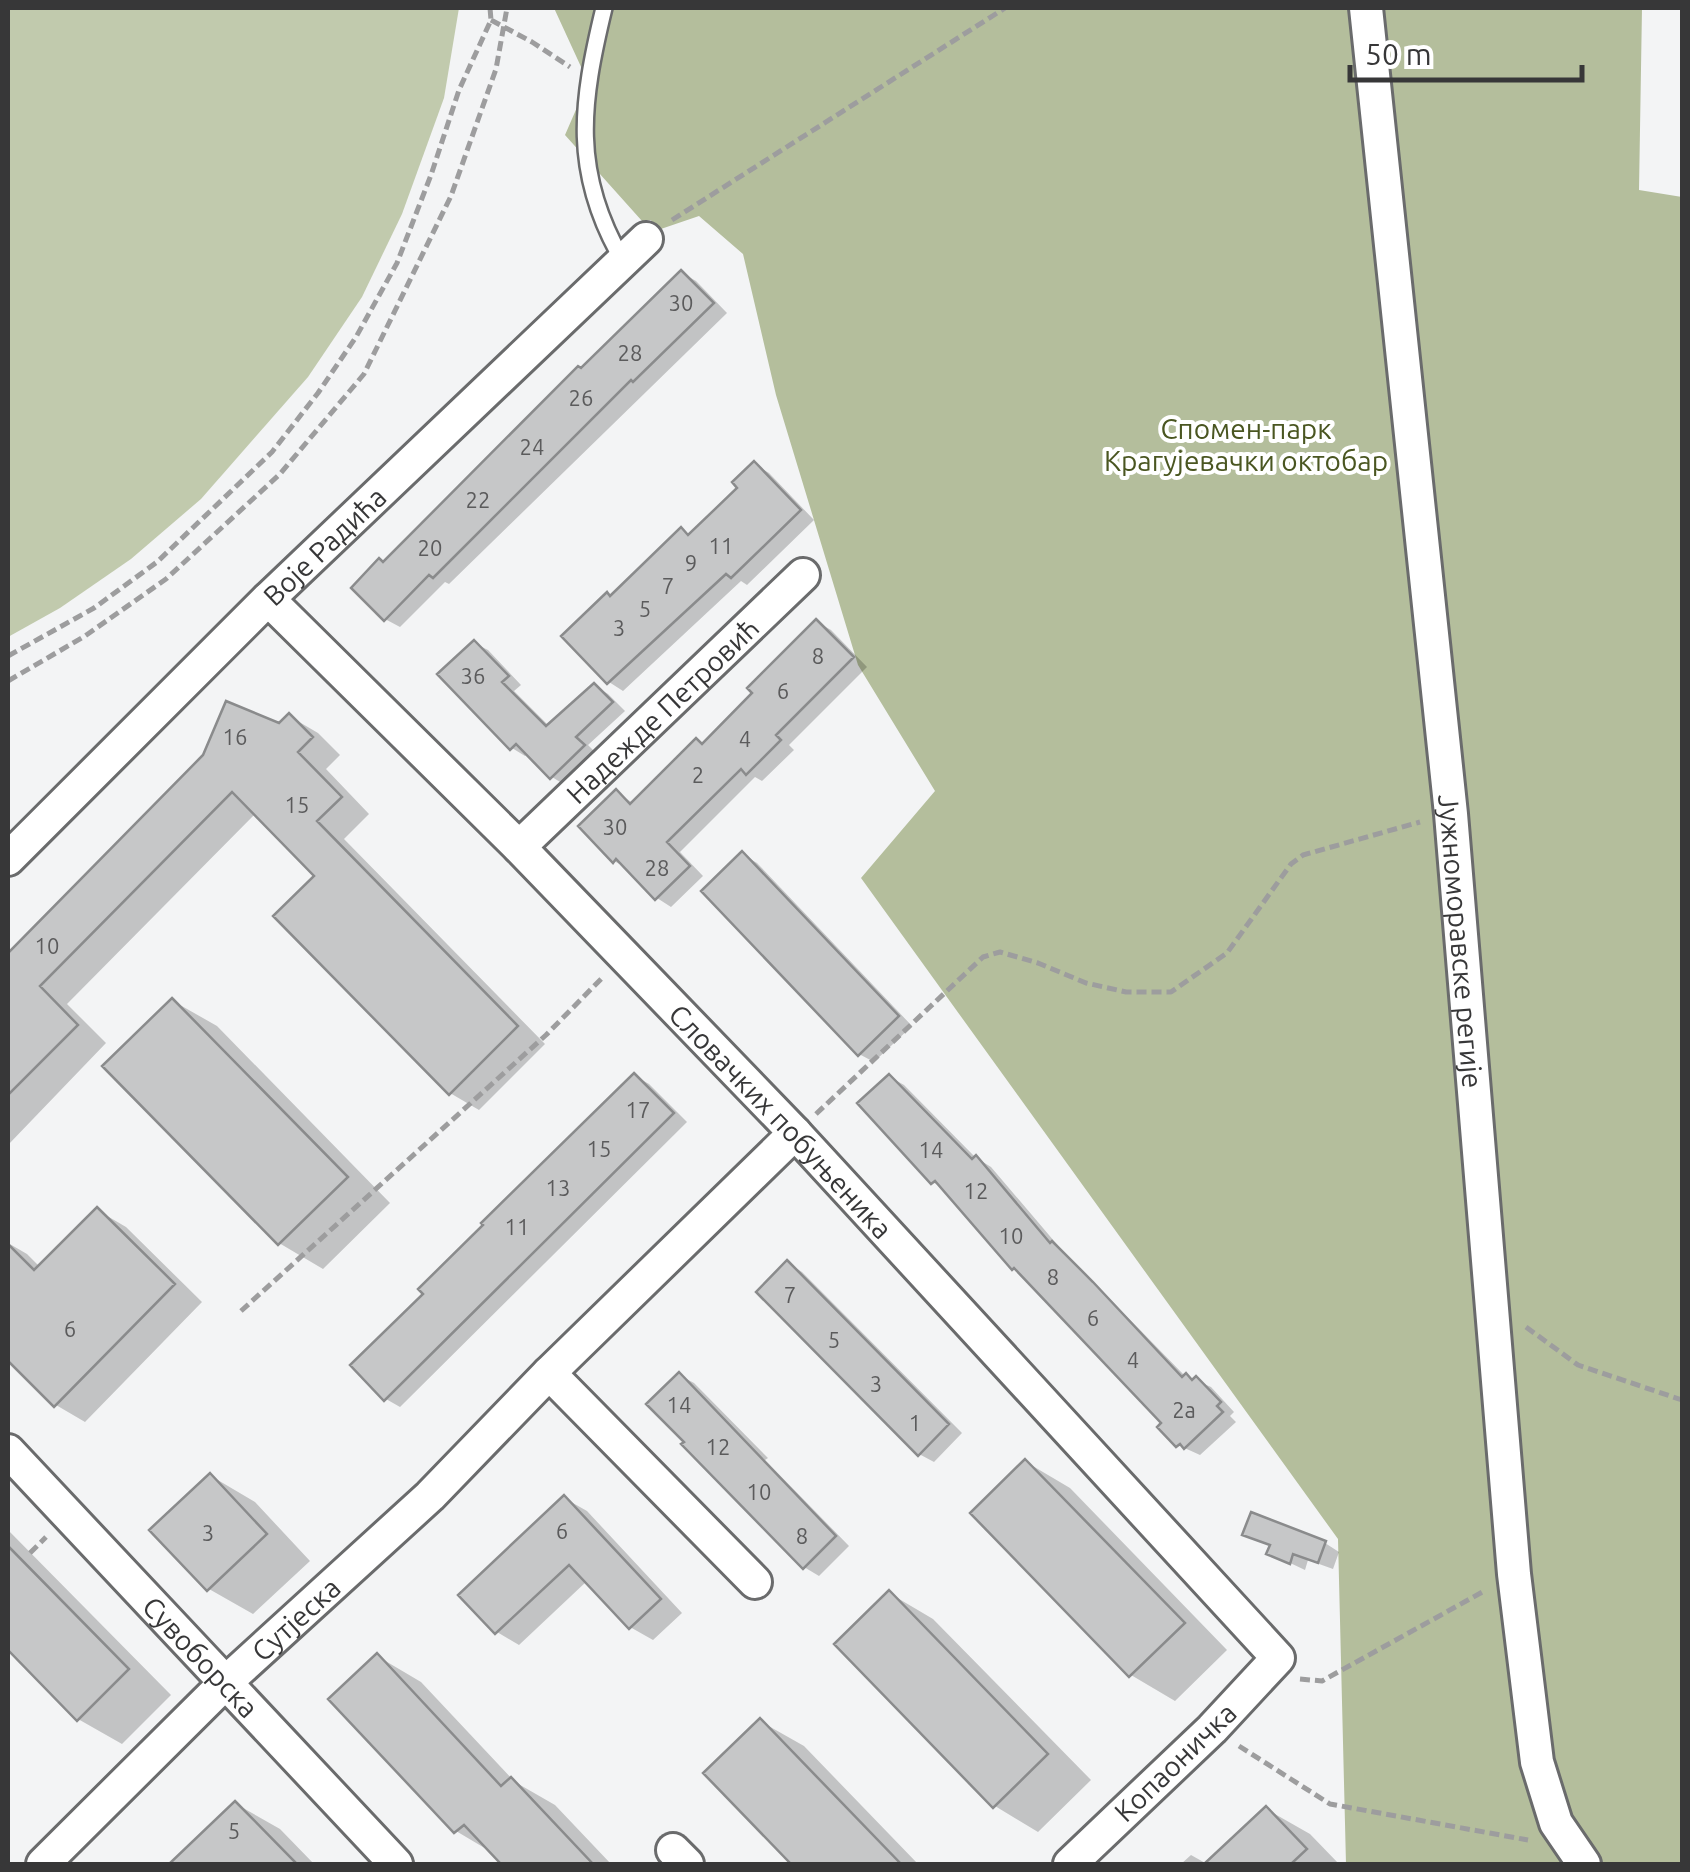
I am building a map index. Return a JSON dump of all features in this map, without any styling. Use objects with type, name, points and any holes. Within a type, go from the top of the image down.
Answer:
[{"type":"street","name":"Јужноморавске регије","points":[[1366,8],[1451,814],[1514,1574],[1538,1762],[1556,1823],[1577,1856]]},
{"type":"street","name":"Воје Радића","points":[[8,859],[268,599],[634,250]]},
{"type":"street","name":"Надежде Петровић","points":[[519,847],[802,575]]},
{"type":"street","name":"Словачких побуњеника","points":[[268,599],[519,847],[795,1133],[1278,1658]]},
{"type":"street","name":"Сутјеска","points":[[44,1864],[226,1682],[430,1496],[549,1373],[795,1133]]},
{"type":"street","points":[[549,1373],[755,1582]]},
{"type":"street","name":"Сувоборска","points":[[8,1450],[396,1864]]},
{"type":"street","name":"Копаоничка","points":[[1070,1864],[1212,1729],[1278,1658]]},
{"type":"lane","points":[[604,8],[587,78],[585,127],[589,174],[602,226],[634,250]]},
{"type":"path","points":[[8,656],[94,608],[157,562],[272,452],[318,393],[356,337],[397,263],[459,90],[491,20],[490,8]]},
{"type":"path","points":[[8,680],[85,636],[166,579],[280,474],[364,374],[451,196],[496,69],[508,8]]},
{"type":"path","points":[[634,250],[1005,8]]},
{"type":"path","points":[[491,20],[587,78]]},
{"type":"path","points":[[795,1133],[983,957],[1000,952],[1086,983],[1126,992],[1171,992],[1227,953],[1291,864],[1304,855],[1451,814]]},
{"type":"path","points":[[240,1311],[546,1035],[624,956]]},
{"type":"path","points":[[1491,1301],[1578,1365],[1682,1400]]},
{"type":"path","points":[[1278,1658],[1299,1679],[1322,1681],[1514,1574]]},
{"type":"path","points":[[1212,1729],[1330,1804],[1577,1856]]},
{"type":"green space","points":[[8,8],[459,8],[444,98],[402,214],[362,297],[308,377],[201,499],[131,559],[60,608],[8,637]]},
{"type":"green space","name":"Спомен-парк Крагујевачки октобар","points":[[554,8],[1642,8],[1639,190],[1682,197],[1682,1864],[1346,1864],[1338,1539],[861,878],[935,791],[858,665],[776,395],[743,254],[699,216],[655,231],[651,220],[642,221],[565,135],[588,82]]},
{"type":"building","points":[[681,270],[714,303],[631,380],[433,578],[429,575],[384,621],[351,588],[379,558],[383,562],[578,366],[581,368]]},
{"type":"building","points":[[754,461],[801,510],[731,578],[726,574],[607,684],[561,636],[607,592],[610,596],[681,527],[688,535],[737,488],[732,482]]},
{"type":"building","points":[[816,619],[854,657],[776,735],[781,740],[746,775],[741,769],[667,842],[690,866],[655,900],[578,826],[616,789],[630,804],[696,738],[702,744],[752,693],[747,688]]},
{"type":"building","points":[[474,640],[509,676],[502,682],[546,726],[594,683],[613,702],[576,737],[585,745],[550,779],[516,744],[510,750],[437,674]]},
{"type":"building","points":[[226,701],[279,723],[289,713],[313,737],[298,752],[342,797],[317,821],[518,1026],[449,1095],[273,916],[314,876],[232,792],[40,986],[78,1025],[8,1095],[8,953],[203,755]]},
{"type":"building","points":[[742,851],[899,1016],[858,1056],[701,891]]},
{"type":"building","points":[[172,998],[348,1177],[278,1245],[102,1066]]},
{"type":"building","points":[[634,1073],[674,1113],[384,1401],[350,1365],[423,1294],[418,1289],[481,1223]]},
{"type":"building","points":[[889,1074],[972,1159],[976,1155],[1050,1243],[1093,1282],[1182,1377],[1186,1373],[1192,1380],[1196,1376],[1221,1402],[1217,1406],[1223,1412],[1184,1449],[1180,1444],[1176,1447],[1157,1427],[1161,1423],[857,1103]]},
{"type":"building","points":[[97,1207],[175,1284],[54,1407],[8,1361],[8,1244],[34,1270]]},
{"type":"building","points":[[787,1260],[949,1424],[918,1456],[756,1292]]},
{"type":"building","points":[[679,1372],[836,1536],[803,1569],[646,1404]]},
{"type":"building","points":[[1025,1459],[1185,1623],[1129,1677],[970,1513]]},
{"type":"building","points":[[210,1473],[267,1534],[207,1591],[149,1530]]},
{"type":"building","points":[[564,1495],[661,1599],[629,1629],[569,1565],[495,1634],[458,1595]]},
{"type":"building","points":[[1251,1512],[1326,1541],[1318,1563],[1293,1554],[1290,1564],[1266,1554],[1270,1545],[1242,1535]]},
{"type":"building","points":[[8,1546],[129,1669],[77,1721],[8,1650]]},
{"type":"building","points":[[889,1590],[1048,1754],[993,1808],[834,1644]]},
{"type":"building","points":[[377,1653],[501,1786],[511,1777],[593,1864],[501,1864],[464,1825],[454,1833],[328,1699]]},
{"type":"building","points":[[760,1718],[901,1864],[791,1864],[703,1773]]},
{"type":"building","points":[[235,1801],[297,1864],[169,1864]]},
{"type":"building","points":[[1266,1806],[1307,1849],[1291,1864],[1204,1864]]}]
